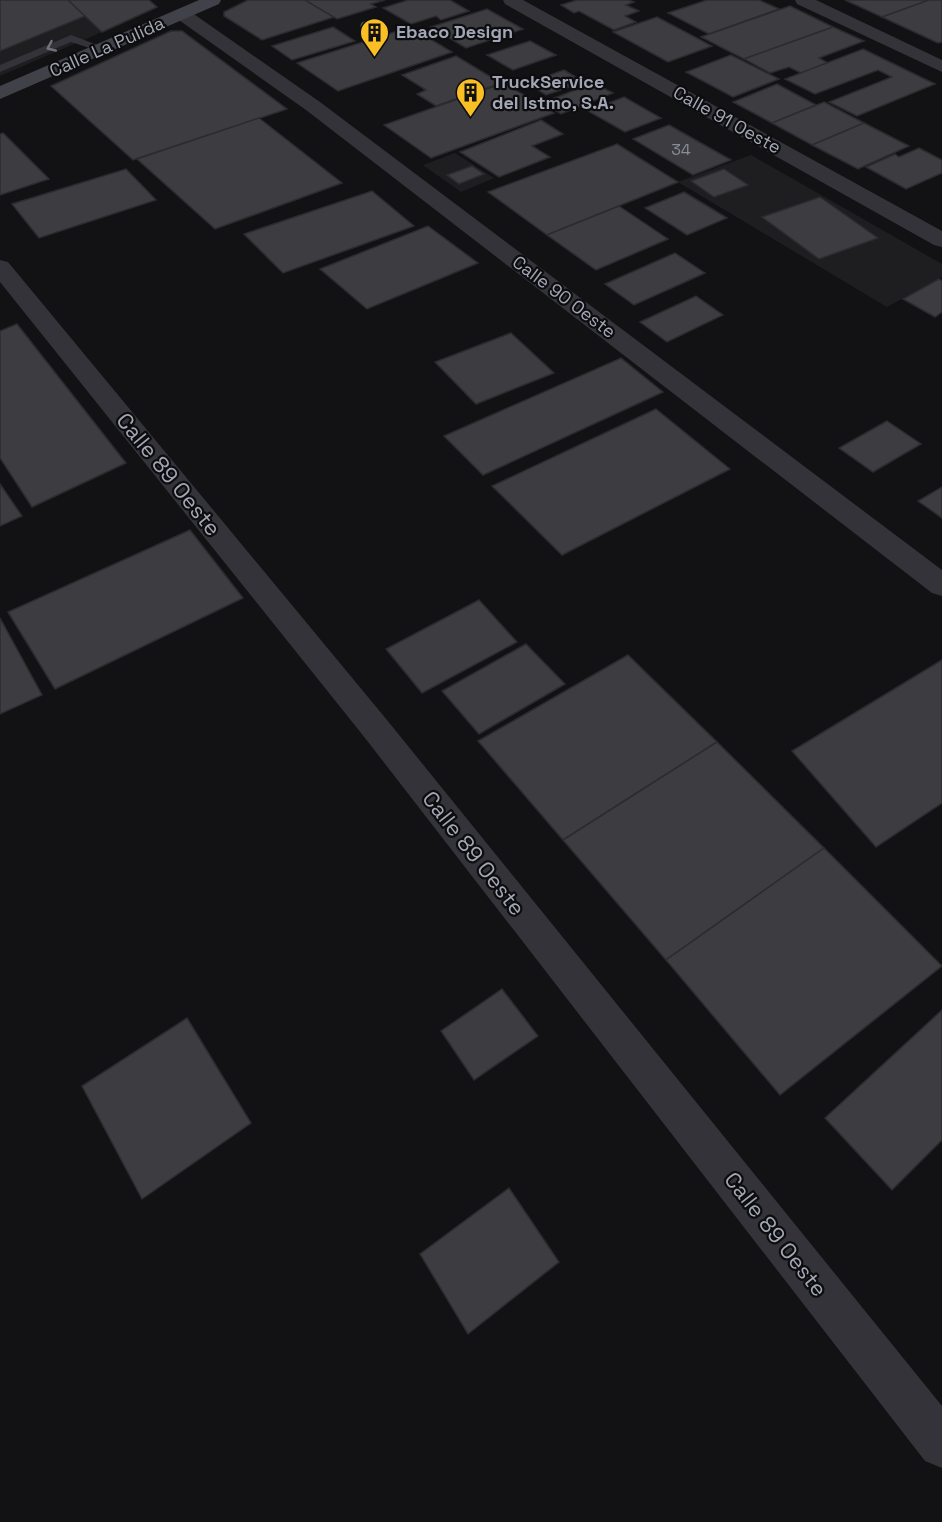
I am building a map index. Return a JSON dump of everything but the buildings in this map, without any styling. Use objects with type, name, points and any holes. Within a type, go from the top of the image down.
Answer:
[{"type":"main road","name":"Calle La Pulida","points":[[3,85],[102,50],[213,0]]},
{"type":"street","name":"Calle 91 Oeste","points":[[511,0],[942,240]]},
{"type":"street","points":[[804,0],[942,67]]},
{"type":"street","name":"Calle 90 Oeste","points":[[182,14],[313,106],[942,585]]},
{"type":"street","name":"Calle 89 Oeste","points":[[0,267],[384,739],[942,1444]]},
{"type":"lane","points":[[0,69],[71,38],[102,50]]},
{"type":"shaded area","points":[[0,0],[68,0],[102,32],[0,76]]},
{"type":"shaded area","points":[[455,153],[494,178],[461,192],[423,165]]},
{"type":"shaded area","points":[[751,155],[942,264],[942,277],[887,307],[678,182]]},
{"type":"place","name":"Ebaco Design","points":[[375,58]]},
{"type":"place","name":"TruckService del Istmo, S.A.","points":[[471,118]]}]
